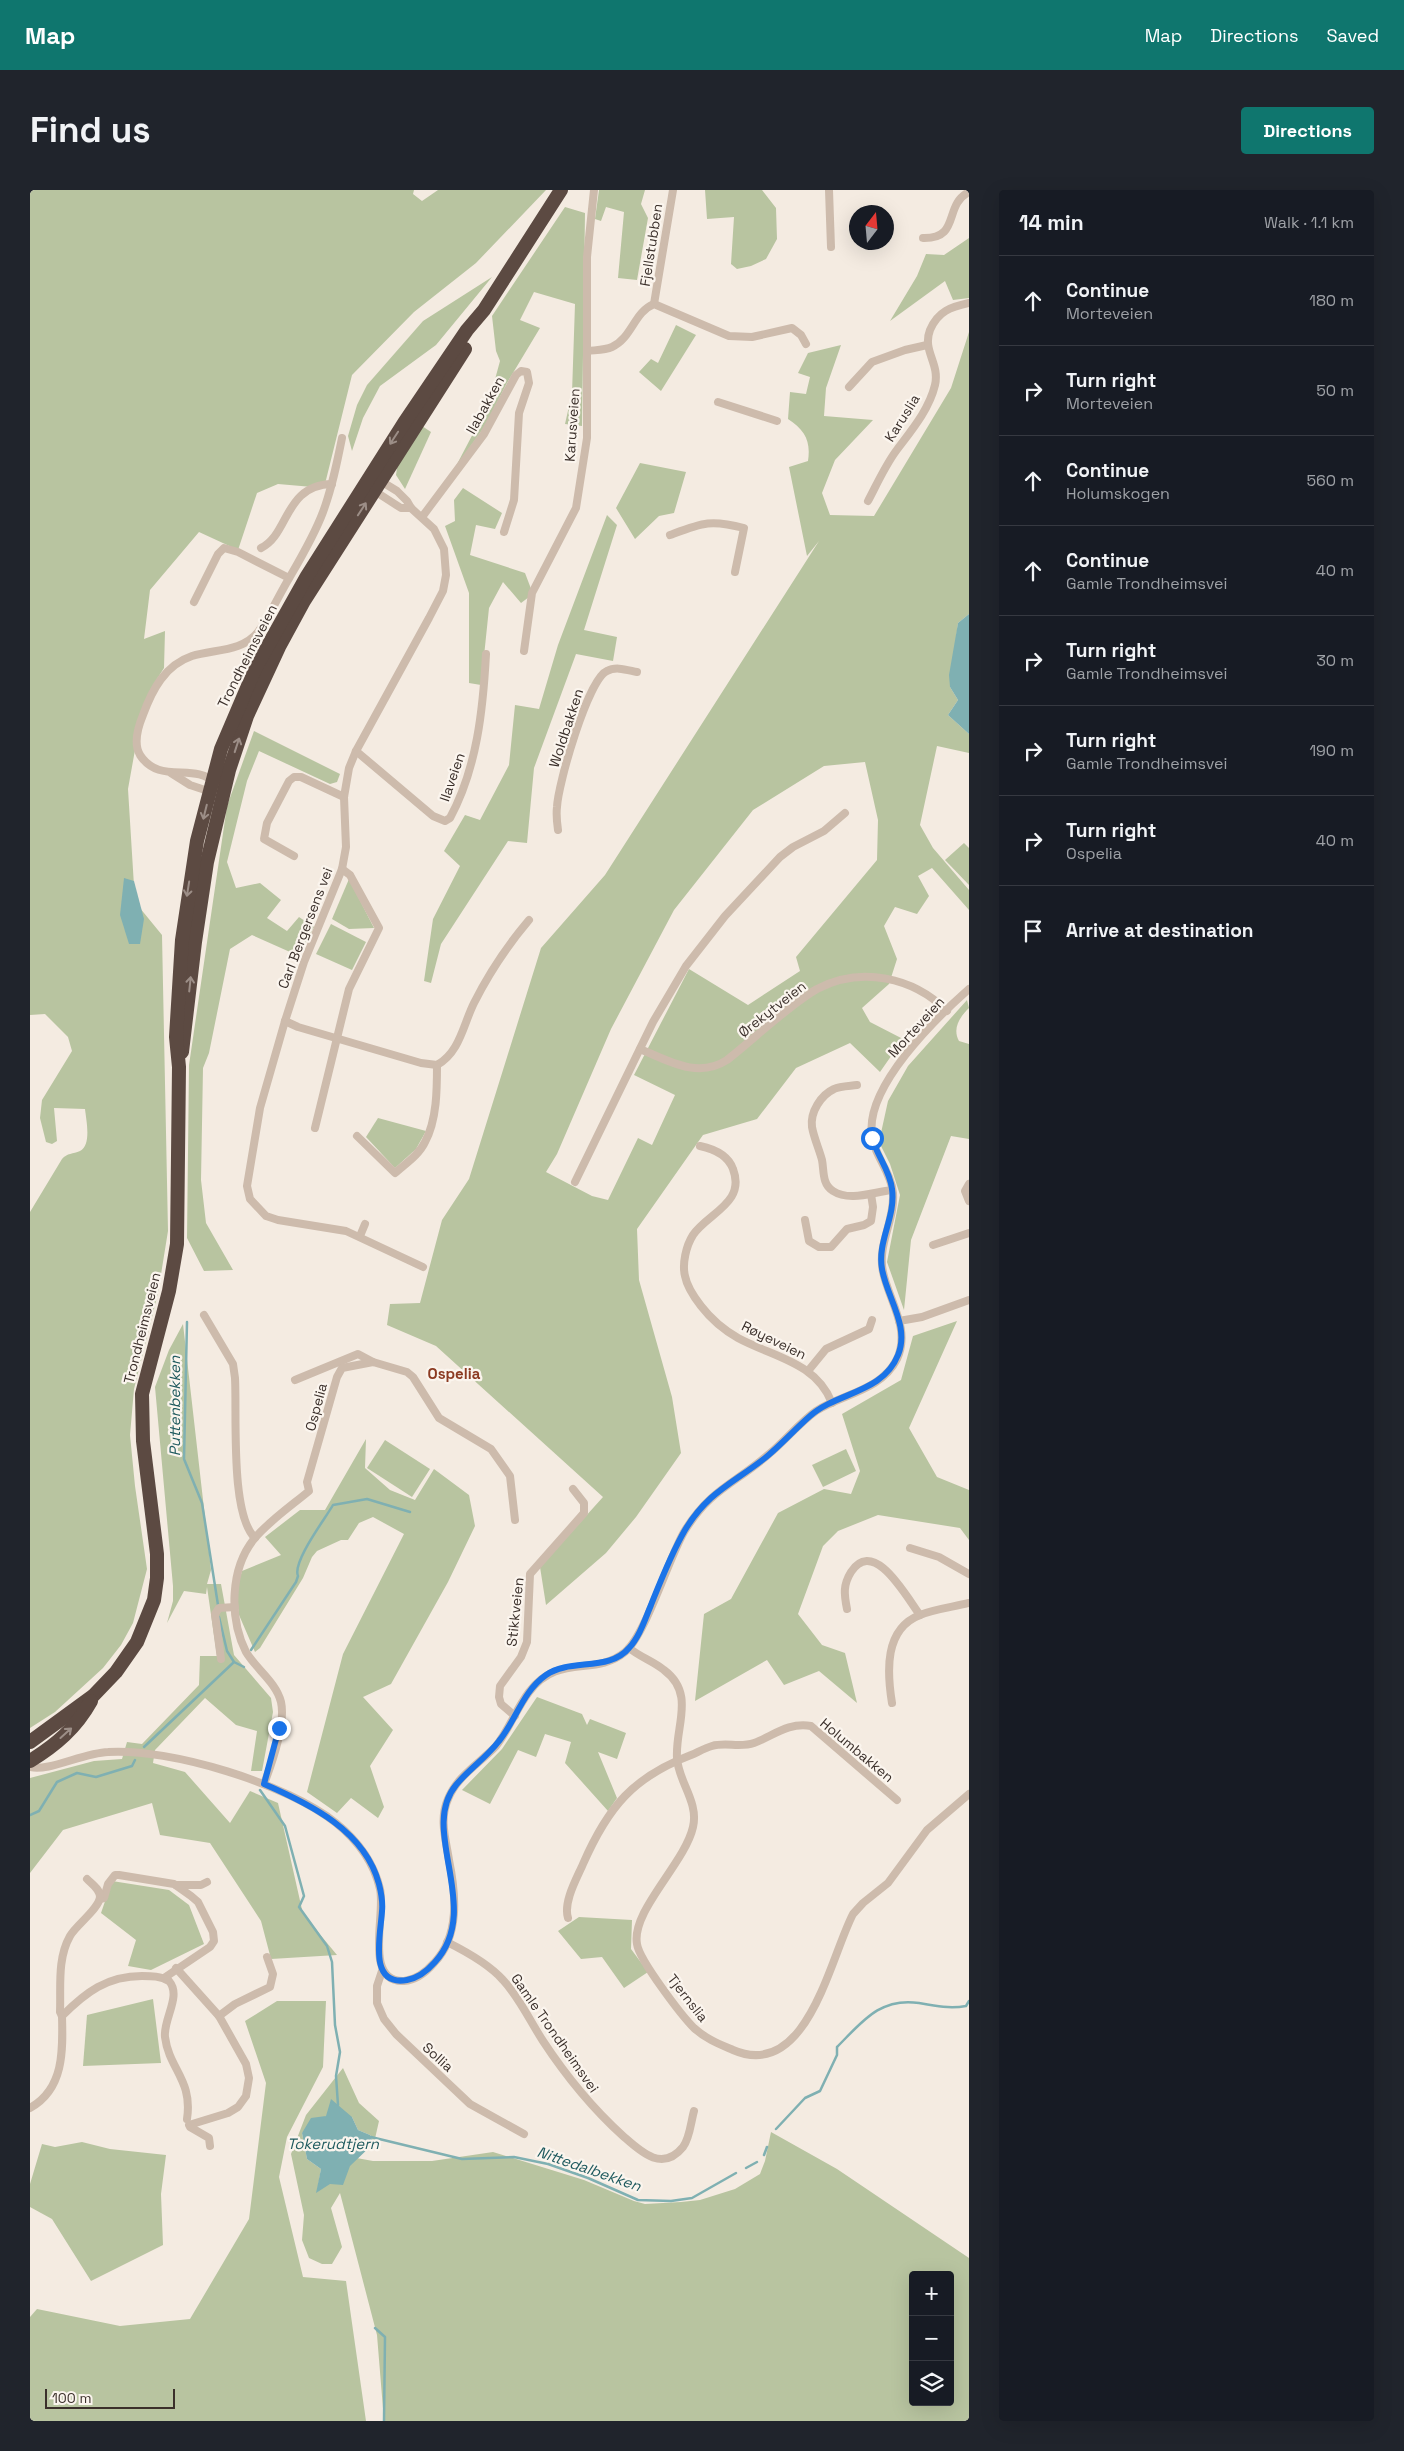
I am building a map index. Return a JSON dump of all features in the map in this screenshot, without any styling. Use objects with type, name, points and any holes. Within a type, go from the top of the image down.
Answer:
[{"type":"highway","name":"Trondheimsveien","points":[[30,1742],[93,1696],[120,1666],[137,1642],[152,1609],[156,1590],[157,1554],[143,1441],[142,1400],[148,1365],[169,1290],[177,1244],[179,1067],[185,1038],[191,968],[215,788],[236,710],[256,667],[303,582],[374,483],[463,336],[484,310],[561,190]]},
{"type":"highway","name":"Trondheimsveien","points":[[30,1761],[54,1744],[79,1721],[93,1696]]},
{"type":"street","name":"Karusveien","points":[[524,651],[532,593],[576,508],[580,496],[587,438],[587,257],[594,190]]},
{"type":"street","name":"Fjellstubben","points":[[588,351],[612,347],[620,342],[640,313],[654,304],[673,190]]},
{"type":"street","points":[[829,190],[831,247]]},
{"type":"street","points":[[923,238],[935,238],[945,232],[956,206],[963,195],[969,192]]},
{"type":"street","points":[[849,387],[872,362],[905,350],[926,345],[930,330],[943,312],[952,307],[969,303]]},
{"type":"street","name":"Fjellstubben","points":[[654,304],[730,336],[752,337],[792,328],[801,334],[806,344]]},
{"type":"street","name":"Karuslia","points":[[868,501],[890,460],[924,412],[935,386],[935,363],[926,345]]},
{"type":"street","name":"Ilabakken","points":[[422,517],[484,434],[516,374],[521,371],[527,372],[530,376],[529,383],[519,413],[514,500],[504,532]]},
{"type":"street","points":[[718,402],[777,421]]},
{"type":"street","points":[[215,788],[186,772],[171,773],[160,771],[147,763],[141,756],[136,744],[138,728],[152,691],[162,676],[182,660],[230,648],[254,636],[289,578],[317,526],[332,484],[342,438]]},
{"type":"street","name":"Carl Bergersens vei","points":[[374,483],[401,508],[410,508]]},
{"type":"street","name":"Carl Bergersens vei","points":[[374,483],[405,499],[410,508],[434,529],[444,549],[446,575],[443,591],[356,751],[349,768],[344,796],[346,847],[342,869],[304,962],[285,1020],[260,1108],[248,1177],[250,1199],[266,1216],[278,1220],[333,1227],[360,1236],[423,1267]]},
{"type":"street","points":[[261,548],[270,544],[296,501],[316,486],[332,484]]},
{"type":"street","points":[[670,535],[704,523],[722,522],[744,528],[734,572]]},
{"type":"street","points":[[194,602],[218,554],[224,548],[238,552],[289,578]]},
{"type":"street","name":"Ilaveien","points":[[356,751],[434,816],[445,821],[450,818],[466,780],[474,754],[483,702],[486,654]]},
{"type":"street","name":"Woldbakken","points":[[558,830],[557,806],[568,758],[592,689],[599,676],[607,670],[617,668],[637,672]]},
{"type":"street","points":[[171,773],[183,782],[215,788]]},
{"type":"street","points":[[294,856],[264,839],[267,823],[289,781],[294,777],[301,777],[344,796]]},
{"type":"street","points":[[575,1182],[640,1049],[676,982],[725,916],[780,857],[793,847],[830,827],[845,813]]},
{"type":"street","points":[[314,1128],[338,1039],[349,988],[379,928],[350,875],[342,869]]},
{"type":"street","points":[[285,1020],[338,1039],[421,1063],[437,1065],[451,1055],[473,1005],[497,963],[529,920]]},
{"type":"street","name":"Ørekytveien","points":[[640,1049],[688,1068],[703,1070],[715,1067],[728,1060],[810,994],[832,983],[852,978],[878,977],[904,983],[923,992],[947,1011]]},
{"type":"street","name":"Morteveien","points":[[629,1648],[644,1622],[678,1543],[699,1510],[714,1493],[766,1457],[810,1416],[876,1382],[890,1369],[900,1347],[899,1321],[884,1279],[881,1259],[892,1206],[892,1190],[887,1170],[872,1138],[873,1115],[887,1084],[905,1055],[969,990]]},
{"type":"street","points":[[357,1136],[395,1173],[418,1153],[425,1142],[437,1092],[437,1065]]},
{"type":"street","points":[[857,1085],[835,1088],[828,1093],[816,1108],[812,1124],[826,1184],[831,1190],[843,1195],[871,1194],[892,1190]]},
{"type":"street","name":"Røyeveien","points":[[700,1146],[718,1152],[726,1158],[734,1172],[735,1188],[727,1204],[697,1231],[691,1240],[684,1266],[690,1290],[707,1313],[732,1334],[808,1371],[822,1384],[835,1402]]},
{"type":"street","points":[[969,1184],[965,1191],[969,1201]]},
{"type":"street","points":[[805,1220],[809,1241],[819,1248],[830,1247],[847,1230],[864,1226],[871,1221],[873,1207],[871,1194]]},
{"type":"street","points":[[360,1236],[366,1224]]},
{"type":"street","points":[[933,1245],[969,1234]]},
{"type":"street","points":[[899,1321],[922,1317],[969,1300]]},
{"type":"street","points":[[204,1315],[233,1364],[236,1378],[238,1484],[245,1524],[255,1538]]},
{"type":"street","name":"Røyeveien","points":[[808,1371],[826,1349],[869,1329],[872,1320]]},
{"type":"street","points":[[295,1380],[358,1354],[373,1362]]},
{"type":"street","name":"Ospelia","points":[[264,1784],[279,1728],[282,1706],[275,1688],[246,1652],[240,1635],[235,1607],[235,1588],[239,1568],[255,1538],[309,1492],[307,1482],[339,1372],[342,1368],[373,1362],[407,1372],[413,1377],[438,1418],[492,1450],[510,1476],[515,1520]]},
{"type":"street","name":"Stikkveien","points":[[515,1716],[501,1704],[499,1689],[526,1647],[530,1574],[584,1513],[584,1503],[573,1489]]},
{"type":"street","points":[[910,1548],[934,1555],[969,1574]]},
{"type":"street","points":[[847,1609],[843,1592],[847,1578],[854,1568],[871,1560],[877,1562],[886,1570],[920,1615]]},
{"type":"street","points":[[892,1703],[888,1676],[889,1654],[900,1632],[920,1615],[969,1603]]},
{"type":"street","points":[[220,1659],[215,1614],[219,1608],[235,1607]]},
{"type":"street","points":[[30,1767],[35,1769],[46,1768],[73,1758],[95,1753],[132,1752],[187,1762],[264,1784],[306,1804],[332,1820],[351,1837],[368,1860],[377,1876],[382,1900],[379,1956],[382,1971],[388,1977],[397,1980],[412,1979],[427,1970],[437,1960],[452,1929],[454,1906],[443,1826],[446,1804],[457,1784],[496,1746],[533,1687],[550,1673],[562,1668],[610,1660],[629,1648]]},
{"type":"street","name":"Tjernslia","points":[[629,1648],[665,1670],[678,1686],[682,1698],[683,1712],[677,1760],[692,1802],[694,1825],[688,1846],[646,1910],[636,1930],[637,1945],[644,1960],[683,2015],[704,2038],[742,2054],[756,2056],[778,2050],[799,2031],[815,2006],[854,1914],[863,1903],[888,1883],[927,1830],[969,1794]]},
{"type":"street","name":"Holumbakken","points":[[568,1918],[567,1905],[580,1871],[594,1842],[627,1792],[641,1780],[677,1760],[714,1746],[747,1745],[784,1728],[799,1725],[810,1726],[897,1800]]},
{"type":"street","points":[[30,2108],[42,2099],[58,2078],[62,2058],[62,2016],[60,2012],[62,1953],[70,1935],[97,1906],[100,1899],[104,1898],[108,1884],[115,1875],[174,1884],[201,1885],[207,1882]]},
{"type":"street","points":[[86,1879],[97,1889],[100,1899]]},
{"type":"street","points":[[164,1978],[176,1968],[210,1947],[214,1938],[198,1902],[174,1884]]},
{"type":"street","name":"Gamle Trondheimsvei","points":[[447,1942],[470,1954],[504,1980],[575,2087],[605,2120],[644,2154],[654,2159],[663,2159],[678,2152],[686,2140],[694,2110]]},
{"type":"street","points":[[219,2016],[235,2004],[270,1987],[273,1974],[267,1957]]},
{"type":"street","points":[[176,1968],[219,2016],[246,2064],[249,2084],[246,2096],[238,2107],[228,2113],[189,2125],[209,2138],[210,2146]]},
{"type":"street","name":"Sollia","points":[[382,1971],[376,1990],[377,2003],[384,2019],[396,2034],[470,2104],[524,2134]]},
{"type":"street","points":[[62,2016],[84,1995],[100,1984],[127,1977],[164,1978],[172,1984],[174,1993],[165,2025],[166,2040],[188,2094],[187,2119]]},
{"type":"green space","points":[[30,190],[414,190],[413,194],[422,201],[438,190],[546,190],[476,263],[414,312],[352,375],[324,488],[278,484],[257,493],[238,550],[199,532],[150,590],[144,639],[165,631],[164,668],[157,679],[140,722],[128,789],[135,902],[162,935],[168,1231],[158,1293],[134,1389],[130,1435],[147,1569],[133,1623],[121,1645],[103,1668],[55,1712],[30,1728],[30,1212],[62,1159],[84,1148],[87,1132],[85,1109],[54,1108],[57,1141],[52,1144],[46,1142],[40,1118],[42,1100],[72,1051],[68,1037],[45,1014],[30,1015]]},
{"type":"green space","points":[[599,190],[645,190],[641,204],[648,218],[637,280],[618,278],[624,212],[606,207],[601,221],[595,219]]},
{"type":"green space","points":[[705,190],[762,190],[776,208],[777,239],[766,259],[751,266],[737,269],[731,264],[734,217],[707,219]]},
{"type":"green space","points":[[565,207],[585,213],[582,426],[565,424],[572,393],[575,304],[534,292],[520,320],[540,328],[507,383],[485,426],[455,468],[488,405],[500,361],[496,351],[492,316]]},
{"type":"green space","points":[[969,238],[969,298],[953,300],[945,281],[890,321],[917,276],[926,254],[944,255]]},
{"type":"green space","points":[[492,277],[436,345],[380,386],[363,418],[352,451],[348,436],[357,405],[367,385],[423,321]]},
{"type":"green space","points":[[676,325],[696,335],[661,391],[639,372],[651,359],[658,363]]},
{"type":"green space","points":[[969,332],[969,614],[958,623],[950,687],[958,700],[948,715],[969,734],[969,753],[937,746],[920,825],[933,848],[969,890],[969,910],[932,868],[918,876],[929,896],[917,914],[895,907],[884,926],[897,959],[889,984],[862,1008],[870,1022],[903,1039],[880,1072],[850,1043],[796,1068],[757,1119],[703,1135],[637,1229],[639,1280],[672,1397],[681,1453],[636,1517],[606,1553],[546,1605],[540,1567],[603,1497],[436,1346],[387,1325],[390,1304],[420,1303],[442,1220],[469,1179],[541,948],[605,875],[819,541],[807,556],[789,467],[808,461],[809,448],[803,432],[788,419],[790,392],[806,394],[810,377],[798,373],[808,353],[841,345],[826,388],[824,416],[873,420],[835,460],[822,493],[830,515],[874,516],[951,388]],"holes":[[[865,762],[878,820],[877,860],[796,957],[800,971],[748,1005],[689,969],[634,1075],[675,1095],[652,1145],[638,1138],[608,1200],[592,1196],[546,1172],[557,1154],[611,1029],[674,910],[753,810],[824,766]]]},
{"type":"green space","points":[[422,426],[431,432],[405,489],[396,475],[398,461]]},
{"type":"green space","points":[[640,463],[686,472],[674,513],[659,516],[635,539],[616,508]]},
{"type":"green space","points":[[463,488],[502,513],[495,529],[476,525],[470,555],[525,573],[533,594],[521,603],[503,582],[489,608],[481,685],[469,683],[469,593],[445,526],[455,521],[454,500]]},
{"type":"green space","points":[[607,515],[617,525],[584,630],[617,637],[613,661],[576,654],[534,768],[527,843],[508,841],[441,944],[431,983],[424,981],[433,919],[460,866],[444,851],[465,815],[480,820],[509,765],[515,705],[539,709],[558,645]]},
{"type":"green space","points":[[254,731],[340,774],[337,782],[330,784],[259,751],[247,781],[227,862],[236,888],[260,883],[281,900],[267,918],[287,931],[299,917],[314,927],[299,956],[252,935],[230,949],[209,1053],[203,1068],[201,1180],[206,1223],[233,1270],[204,1271],[187,1238],[189,1065],[227,806]]},
{"type":"green space","points":[[964,843],[969,848],[969,885],[945,860]]},
{"type":"green space","points":[[349,879],[374,928],[349,929],[332,919]]},
{"type":"green space","points":[[331,924],[366,942],[352,970],[316,954]]},
{"type":"green space","points":[[967,1000],[969,1008],[960,1019],[956,1032],[959,1041],[969,1044],[969,1139],[951,1136],[911,1240],[904,1310],[887,1262],[900,1195],[890,1164],[879,1142],[888,1101],[908,1066]]},
{"type":"green space","points":[[378,1118],[426,1131],[416,1149],[395,1168],[366,1137]]},
{"type":"green space","points":[[957,1321],[909,1428],[937,1477],[969,1490],[969,1540],[960,1528],[878,1515],[838,1531],[823,1546],[798,1614],[822,1645],[845,1653],[857,1703],[819,1671],[784,1685],[767,1660],[695,1701],[704,1614],[731,1599],[778,1513],[824,1489],[851,1494],[860,1471],[842,1414],[901,1380],[913,1336]]},
{"type":"green space","points":[[183,1324],[211,1570],[207,1584],[221,1584],[234,1655],[271,1698],[273,1712],[262,1771],[251,1771],[257,1731],[236,1725],[205,1698],[155,1750],[153,1763],[185,1772],[230,1823],[250,1791],[278,1803],[303,1914],[337,1955],[271,1959],[261,1921],[210,1843],[160,1835],[152,1803],[63,1830],[30,1873],[30,1778],[94,1761],[122,1759],[127,1742],[142,1744],[199,1685],[200,1656],[217,1656],[207,1587],[206,1594],[184,1591],[167,1623],[173,1601],[173,1586],[155,1387],[169,1350]]},
{"type":"green space","points":[[366,1439],[365,1468],[390,1490],[415,1500],[434,1469],[469,1495],[475,1526],[448,1582],[391,1684],[363,1697],[393,1730],[370,1766],[384,1807],[378,1818],[351,1798],[337,1813],[307,1792],[343,1654],[404,1534],[373,1517],[359,1523],[348,1540],[341,1540],[317,1551],[312,1557],[303,1578],[260,1648],[255,1652],[239,1615],[236,1591],[242,1571],[281,1555],[265,1537],[300,1510],[325,1510]]},
{"type":"green space","points":[[385,1440],[430,1469],[412,1497],[367,1468]]},
{"type":"green space","points":[[846,1449],[856,1471],[823,1487],[812,1465]]},
{"type":"green space","points":[[537,1697],[582,1714],[587,1725],[590,1719],[626,1733],[617,1759],[598,1752],[617,1798],[608,1811],[565,1763],[571,1742],[545,1734],[536,1757],[518,1750],[490,1804],[462,1790],[502,1749]]},
{"type":"green space","points":[[112,1881],[169,1890],[189,1905],[204,1944],[151,1970],[128,1966],[136,1940],[101,1913]]},
{"type":"green space","points":[[579,1917],[632,1920],[631,1949],[648,1972],[624,1988],[602,1957],[581,1959],[558,1931]]},
{"type":"green space","points":[[153,1999],[161,2063],[83,2066],[87,2015]]},
{"type":"green space","points":[[277,2001],[326,2001],[323,2067],[287,2137],[279,2177],[303,2277],[346,2281],[366,2421],[30,2421],[30,2317],[37,2309],[120,2326],[190,2319],[249,2219],[266,2083],[245,2021]]},
{"type":"green space","points":[[343,2068],[359,2103],[379,2121],[374,2143],[370,2135],[358,2130],[352,2117],[326,2116],[302,2133],[307,2159],[321,2169],[317,2192],[340,2155],[373,2161],[432,2161],[493,2152],[584,2180],[645,2204],[700,2200],[735,2189],[760,2174],[765,2161],[771,2132],[837,2169],[969,2258],[969,2421],[384,2421],[377,2335],[340,2193],[331,2208],[342,2247],[332,2264],[322,2264],[309,2258],[302,2240],[304,2215],[291,2154],[306,2115]]},
{"type":"green space","points":[[82,2142],[110,2149],[166,2155],[161,2194],[163,2245],[91,2281],[52,2219],[30,2207],[30,2184],[42,2144],[55,2147]]},
{"type":"water","points":[[969,614],[969,734],[948,715],[958,700],[950,687],[949,675],[958,623]]},
{"type":"water","points":[[124,878],[134,881],[144,919],[140,944],[129,944],[120,915]]},
{"type":"water","name":"Tokerudtjern","points":[[331,2099],[352,2117],[358,2130],[370,2135],[374,2143],[350,2166],[343,2185],[330,2184],[316,2193],[321,2169],[307,2159],[302,2133],[311,2118],[326,2116]]},
{"type":"waterway","name":"Puttenbekken","points":[[187,1322],[184,1459],[202,1503],[218,1605]]},
{"type":"waterway","points":[[251,1650],[296,1582],[297,1570],[304,1551],[333,1505],[367,1499],[410,1512]]},
{"type":"waterway","name":"Puttenbekken","points":[[219,1617],[227,1651],[234,1662]]},
{"type":"waterway","points":[[144,1747],[234,1662],[244,1667]]},
{"type":"waterway","points":[[30,1815],[39,1811],[57,1782],[77,1773],[96,1777],[132,1766],[135,1760]]},
{"type":"waterway","points":[[260,1790],[285,1826],[304,1896],[299,1907],[327,1946],[332,1962],[335,2025],[340,2052],[336,2076],[338,2105]]},
{"type":"waterway","name":"Nittedalbekken","points":[[776,2129],[805,2098],[820,2091],[837,2055],[837,2047],[873,2013],[893,2004],[905,2002],[954,2007],[966,2006],[969,2001]]},
{"type":"waterway","name":"Nittedalbekken","points":[[371,2137],[462,2159],[514,2157],[548,2164],[588,2178],[638,2200],[671,2201],[692,2198],[736,2173]]},
{"type":"waterway","name":"Nittedalbekken","points":[[764,2155],[767,2147]]},
{"type":"waterway","points":[[746,2168],[757,2162]]},
{"type":"waterway","points":[[375,2328],[385,2337],[384,2421]]},
{"type":"district","name":"Ospelia","points":[[454,1374]]},
{"type":"route","points":[[279,1728],[264,1784],[322,1813],[346,1832],[356,1843],[377,1876],[381,1892],[379,1962],[382,1971],[392,1979],[402,1981],[417,1977],[427,1970],[441,1955],[452,1929],[453,1888],[443,1820],[447,1799],[452,1790],[499,1742],[528,1694],[544,1676],[556,1670],[610,1660],[629,1648],[644,1622],[663,1575],[685,1530],[714,1493],[766,1457],[815,1412],[876,1382],[886,1374],[896,1360],[902,1337],[897,1314],[884,1279],[881,1259],[893,1195],[889,1175],[872,1138]]}]
